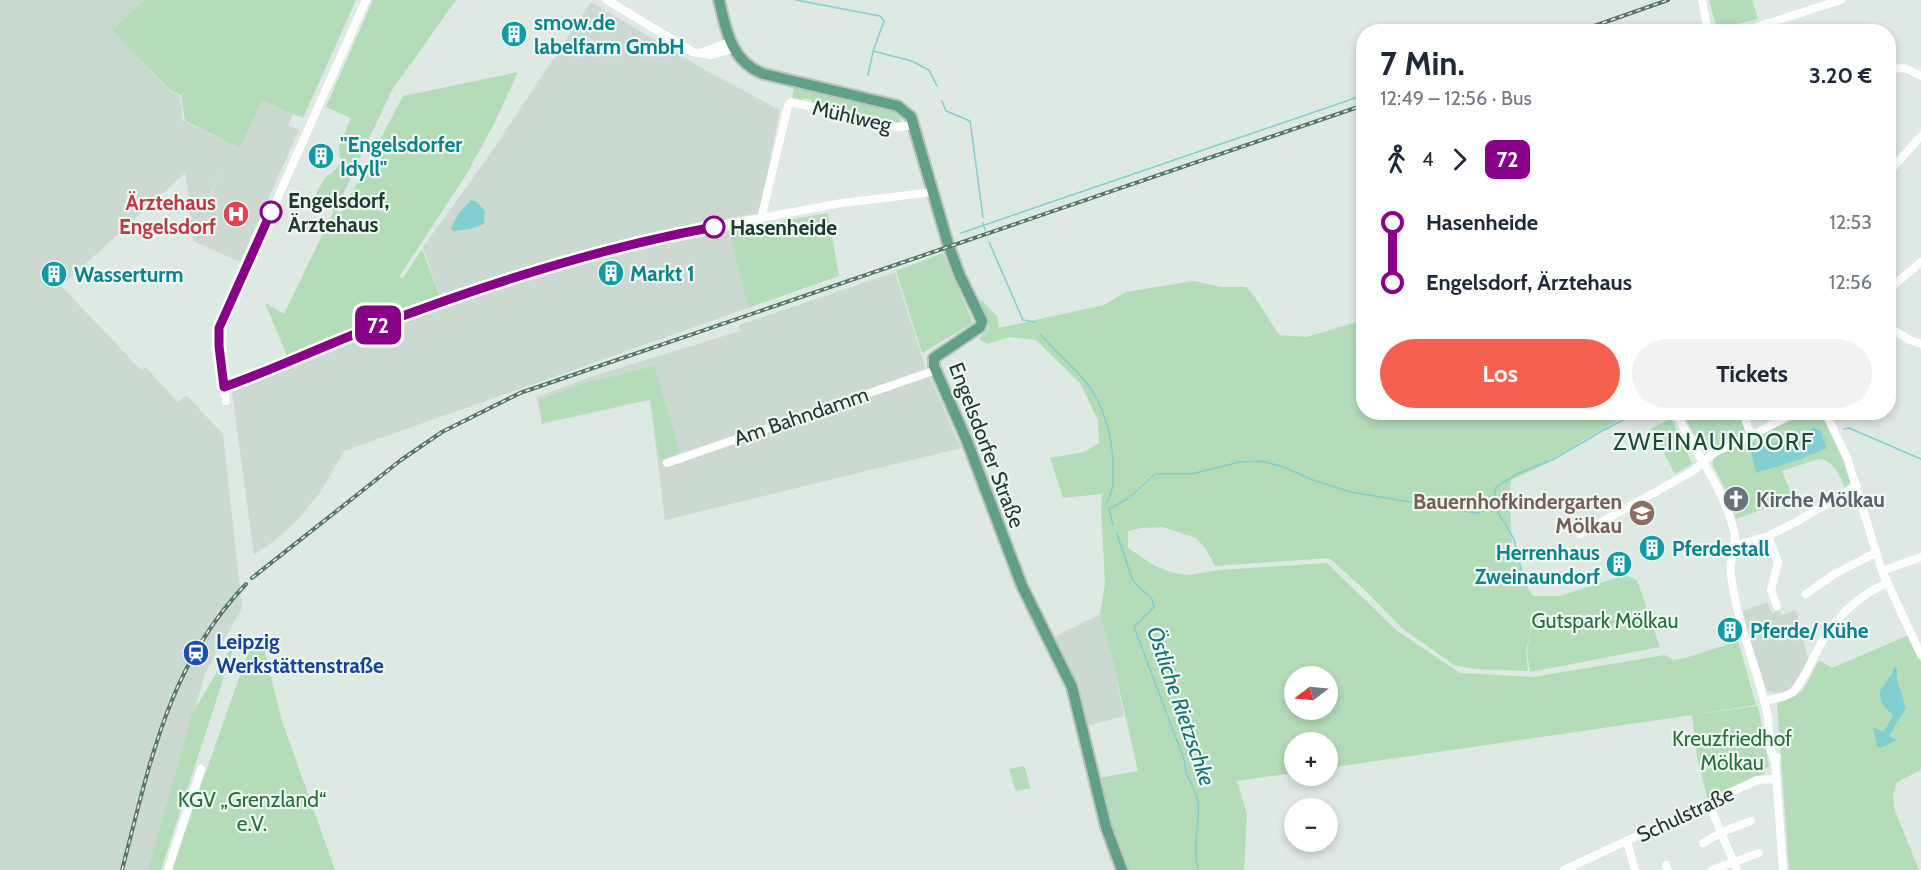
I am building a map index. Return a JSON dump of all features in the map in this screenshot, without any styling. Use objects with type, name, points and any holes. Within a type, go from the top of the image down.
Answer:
[{"type":"main road","points":[[719,0],[732,46]]},
{"type":"main road","name":"Engelsdorfer Straße","points":[[732,46],[743,62],[759,72],[898,106],[911,117],[950,249],[982,321],[980,327],[934,357],[933,362],[967,441],[1022,586],[1072,687],[1106,827],[1122,870]]},
{"type":"street","points":[[226,401],[219,328],[366,0]]},
{"type":"street","points":[[607,0],[688,50],[700,53],[732,46]]},
{"type":"street","points":[[1702,0],[1706,24]]},
{"type":"street","points":[[1765,24],[1841,0]]},
{"type":"street","points":[[1896,69],[1905,68],[1921,76]]},
{"type":"street","name":"Mühlweg","points":[[761,219],[790,102],[898,128],[914,125]]},
{"type":"street","points":[[1896,164],[1921,136]]},
{"type":"street","points":[[224,387],[375,326],[513,279],[658,238],[871,198],[934,192]]},
{"type":"street","points":[[1896,284],[1919,267]]},
{"type":"street","points":[[1896,332],[1921,344]]},
{"type":"street","name":"Am Bahndamm","points":[[667,463],[936,370]]},
{"type":"street","points":[[1680,420],[1726,505],[1734,532],[1730,563],[1731,577],[1739,619],[1770,728],[1769,739],[1775,761],[1783,870]]},
{"type":"street","points":[[1746,420],[1751,436]]},
{"type":"street","points":[[1576,527],[1580,534],[1693,471],[1716,451],[1781,420]]},
{"type":"street","points":[[1830,420],[1843,446],[1857,486],[1875,553],[1887,583],[1917,639],[1921,656]]},
{"type":"street","points":[[1734,546],[1768,536],[1857,486]]},
{"type":"street","points":[[1768,536],[1778,562],[1771,590],[1777,606]]},
{"type":"street","points":[[1806,594],[1849,565],[1875,553]]},
{"type":"street","points":[[1882,571],[1921,557]]},
{"type":"street","points":[[1764,701],[1793,692],[1840,615],[1856,601],[1887,583]]},
{"type":"street","points":[[168,870],[201,769]]},
{"type":"street","name":"Schulstraße","points":[[1564,870],[1757,780],[1776,779]]},
{"type":"street","points":[[1709,804],[1736,866]]},
{"type":"street","points":[[1703,843],[1722,832],[1751,821]]},
{"type":"street","name":"Schulstraße","points":[[1627,841],[1635,870]]},
{"type":"street","points":[[1712,870],[1736,866],[1759,853]]},
{"type":"shaded area","points":[[0,0],[144,0],[113,31],[171,92],[180,96],[183,121],[240,148],[262,101],[293,114],[288,125],[299,130],[240,262],[193,241],[189,202],[206,208],[223,163],[205,207],[189,200],[185,173],[61,286],[142,371],[146,367],[178,403],[186,395],[223,434],[242,608],[206,671],[148,870],[0,870]]},
{"type":"shaded area","points":[[591,2],[705,70],[780,110],[760,213],[660,231],[590,250],[440,297],[423,247],[491,153]]},
{"type":"shaded area","points":[[729,231],[748,308],[344,451],[321,491],[295,523],[254,555],[232,392],[393,326],[514,284],[631,251]]},
{"type":"shaded area","points":[[895,272],[924,363],[961,448],[665,520],[650,400],[542,424],[537,397],[590,377],[740,331],[739,325]]},
{"type":"shaded area","points":[[1767,602],[1772,613],[1780,610],[1782,615],[1796,610],[1808,659],[1794,685],[1787,692],[1779,694],[1767,691],[1745,626],[1743,611]]},
{"type":"shaded area","points":[[1100,614],[1124,716],[1087,726],[1052,638]]},
{"type":"green space","points":[[144,0],[356,0],[303,118],[262,101],[240,148],[185,121],[181,95],[171,91],[112,31]]},
{"type":"green space","points":[[373,0],[456,0],[392,90],[335,211],[342,212],[403,96],[518,72],[494,124],[466,175],[399,277],[403,278],[422,249],[440,297],[326,338],[287,356],[265,303],[284,314],[334,211],[312,202],[325,177],[339,165],[339,146],[351,118],[326,107]]},
{"type":"green space","points":[[1709,0],[1752,0],[1758,19],[1738,24],[1716,24]]},
{"type":"green space","points":[[794,85],[896,110],[901,115],[900,121],[897,124],[812,104],[812,100],[803,98],[802,102],[792,99]]},
{"type":"green space","points":[[828,213],[839,276],[748,308],[729,231]]},
{"type":"green space","points":[[943,253],[973,323],[922,353],[896,271]]},
{"type":"green space","points":[[1193,281],[1222,287],[1246,287],[1279,335],[1307,337],[1356,322],[1356,420],[1618,420],[1548,463],[1511,480],[1512,548],[1533,596],[1560,596],[1625,575],[1637,580],[1660,647],[1530,672],[1527,652],[1532,616],[1526,653],[1528,671],[1475,669],[1454,665],[1402,628],[1329,558],[1215,566],[1206,549],[1196,538],[1163,527],[1128,531],[1128,548],[1155,566],[1173,573],[1188,575],[1220,570],[1327,563],[1396,630],[1460,673],[1533,677],[1665,655],[1673,660],[1685,658],[1738,641],[1756,705],[1697,714],[1758,706],[1769,766],[1764,770],[1765,774],[1708,801],[1697,756],[1692,715],[1338,767],[1338,732],[1284,732],[1284,774],[1237,781],[1247,814],[1244,870],[1125,870],[1117,851],[1099,778],[1138,771],[1100,614],[1105,585],[1102,494],[1063,498],[1050,458],[1084,452],[1099,443],[1098,420],[1080,383],[1036,340],[1009,337],[987,344],[979,339],[989,328],[980,299],[997,316],[999,328],[1104,305],[1126,292]]},
{"type":"green space","points":[[654,366],[680,452],[660,460],[650,399],[542,423],[539,400],[582,384]]},
{"type":"green space","points":[[1672,420],[1692,464],[1675,474],[1651,429]]},
{"type":"green space","points":[[1686,420],[1742,420],[1747,434],[1706,451],[1703,450]]},
{"type":"green space","points":[[1789,420],[1827,420],[1852,481],[1845,487],[1832,465],[1818,459],[1782,471],[1793,498],[1736,519],[1725,489],[1713,466],[1713,460]]},
{"type":"green space","points":[[1909,635],[1921,662],[1921,770],[1897,782],[1893,795],[1894,808],[1919,870],[1789,870],[1777,703],[1787,700],[1804,688],[1819,660],[1832,668]]},
{"type":"green space","name":"KGV „Grenzland“ e.V.","points":[[261,637],[282,721],[335,870],[171,870],[248,653]]},
{"type":"green space","points":[[236,640],[161,870],[148,870],[192,714]]},
{"type":"green space","points":[[1024,766],[1031,788],[1016,791],[1009,769]]},
{"type":"water","points":[[471,200],[477,202],[485,211],[484,224],[471,229],[453,231],[451,228],[459,213]]},
{"type":"water","points":[[1814,428],[1820,430],[1827,448],[1756,473],[1749,443],[1753,442],[1758,447],[1794,437]]},
{"type":"water","points":[[1897,667],[1897,680],[1906,708],[1889,736],[1897,740],[1880,748],[1877,746],[1873,727],[1884,732],[1893,715],[1885,707],[1880,695]]},
{"type":"waterway","points":[[796,0],[880,16],[884,21],[873,51],[912,61],[929,70],[937,86]]},
{"type":"waterway","points":[[868,75],[873,52]]},
{"type":"waterway","points":[[961,233],[1356,98]]},
{"type":"waterway","points":[[942,101],[946,111],[970,121],[983,217]]},
{"type":"waterway","points":[[983,223],[985,230]]},
{"type":"waterway","points":[[989,242],[1023,320],[1035,322]]},
{"type":"waterway","points":[[1040,334],[1085,381],[1102,411],[1113,457],[1112,486],[1106,503]]},
{"type":"waterway","points":[[1113,525],[1109,509],[1129,498],[1155,474],[1191,474],[1240,462],[1260,461],[1281,466],[1313,480],[1351,492],[1476,513],[1492,505],[1496,487],[1517,474],[1554,459],[1623,420]]},
{"type":"waterway","points":[[1844,429],[1849,428],[1921,459]]},
{"type":"waterway","name":"Östliche Rietzschke","points":[[1493,504],[1514,539],[1525,586]]},
{"type":"waterway","name":"Östliche Rietzschke","points":[[1117,534],[1133,581],[1152,599],[1154,607],[1134,627],[1197,797],[1196,862],[1198,870]]},
{"type":"railway","points":[[1600,24],[1668,0]]},
{"type":"railway","points":[[252,578],[401,460],[442,432],[520,393],[1356,108]]},
{"type":"railway","points":[[122,870],[153,755],[179,683],[197,649],[219,616],[246,584]]},
{"type":"bus line","name":"72","points":[[271,212],[219,328],[224,387],[375,326],[513,279],[632,244],[714,227]]},
{"type":"place","name":"smow.de labelfarm GmbH","points":[[514,34]]},
{"type":"place","name":"\"Engelsdorfer Idyll\"","points":[[321,156]]},
{"type":"place","name":"Engelsdorf, Ärztehaus","points":[[271,212]]},
{"type":"place","name":"Ärztehaus Engelsdorf","points":[[236,214]]},
{"type":"place","name":"Hasenheide","points":[[714,227]]},
{"type":"place","name":"Markt 1","points":[[611,273]]},
{"type":"place","name":"Wasserturm","points":[[54,274]]},
{"type":"place","name":"Kirche Mölkau","points":[[1736,499]]},
{"type":"place","name":"Bauernhofkindergarten Mölkau","points":[[1642,513]]},
{"type":"place","name":"Pferdestall","points":[[1652,548]]},
{"type":"place","name":"Herrenhaus Zweinaundorf","points":[[1619,564]]},
{"type":"place","name":"Pferde/ Kühe","points":[[1730,630]]},
{"type":"place","name":"Leipzig Werkstättenstraße","points":[[196,653]]},
{"type":"district","name":"ZWEINAUNDORF","points":[[1714,441]]},
{"type":"park label","name":"Gutspark Mölkau","points":[[1605,620]]},
{"type":"park label","name":"Kreuzfriedhof Mölkau","points":[[1732,750]]}]
